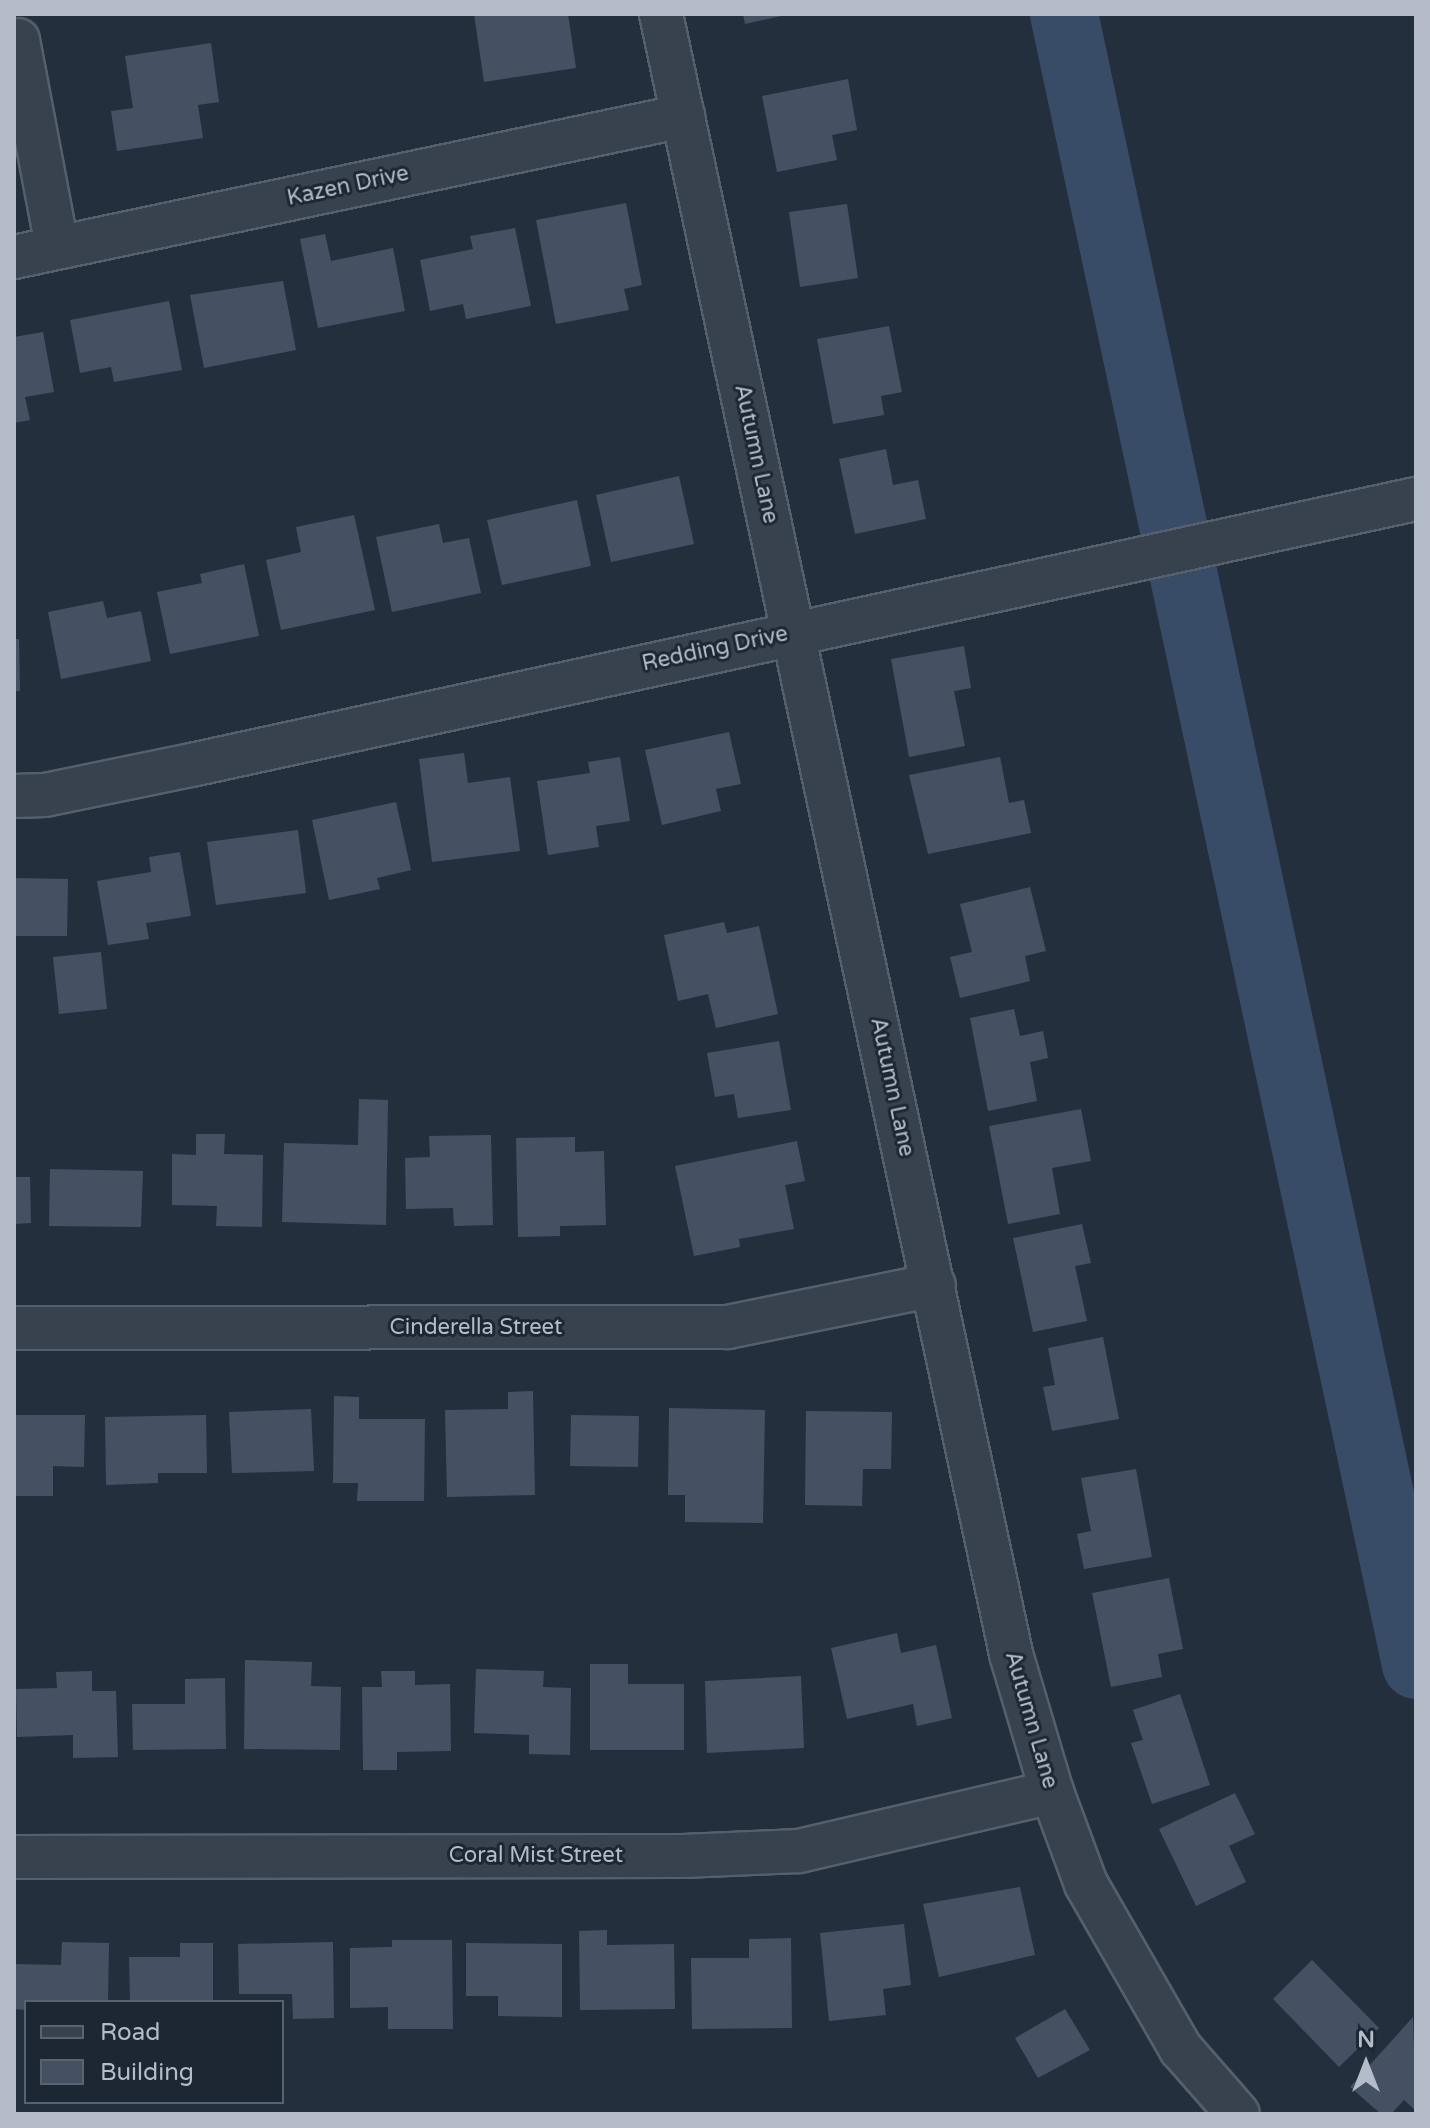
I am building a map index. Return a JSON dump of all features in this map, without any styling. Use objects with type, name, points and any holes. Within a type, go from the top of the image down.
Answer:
[{"type":"street","name":"Autumn Lane","points":[[661,14],[1011,1654],[1052,1792],[1086,1884],[1125,1957],[1181,2049],[1238,2114]]},
{"type":"street","points":[[18,40],[57,246]]},
{"type":"street","name":"Kazen Drive","points":[[14,257],[683,116]]},
{"type":"street","name":"Redding Drive","points":[[14,796],[181,767],[1416,499]]},
{"type":"street","name":"Cinderella Street","points":[[14,1328],[728,1327],[934,1285]]},
{"type":"street","name":"Coral Mist Street","points":[[14,1857],[683,1856],[799,1851],[1052,1792]]},
{"type":"building","points":[[474,14],[568,14],[576,68],[484,82]]},
{"type":"building","points":[[743,14],[786,14],[786,15],[745,24]]},
{"type":"building","points":[[211,43],[219,102],[198,105],[203,138],[117,151],[111,111],[133,108],[125,56]]},
{"type":"building","points":[[848,79],[857,130],[832,135],[837,160],[777,172],[762,96]]},
{"type":"building","points":[[626,203],[642,285],[624,289],[629,310],[556,324],[536,220]]},
{"type":"building","points":[[847,204],[858,278],[800,287],[789,212]]},
{"type":"building","points":[[515,228],[531,306],[466,319],[463,304],[430,311],[420,260],[473,249],[470,236]]},
{"type":"building","points":[[325,234],[331,261],[393,248],[405,311],[318,328],[300,239]]},
{"type":"building","points":[[283,281],[296,350],[204,368],[190,295]]},
{"type":"building","points":[[169,301],[182,370],[114,382],[111,367],[80,373],[70,320]]},
{"type":"building","points":[[889,326],[902,392],[881,396],[884,415],[833,424],[817,339]]},
{"type":"building","points":[[43,332],[54,392],[25,397],[30,420],[14,423],[14,337]]},
{"type":"building","points":[[886,449],[893,485],[918,480],[926,519],[855,534],[839,459]]},
{"type":"building","points":[[679,476],[694,544],[611,562],[596,495]]},
{"type":"building","points":[[577,500],[591,566],[502,585],[487,520]]},
{"type":"building","points":[[354,515],[375,610],[281,630],[266,560],[301,552],[296,527]]},
{"type":"building","points":[[439,524],[443,543],[469,538],[481,593],[392,612],[376,537]]},
{"type":"building","points":[[244,564],[259,636],[170,654],[157,592],[202,583],[200,574]]},
{"type":"building","points":[[103,601],[107,618],[141,611],[151,661],[61,679],[48,612]]},
{"type":"building","points":[[14,639],[19,639],[20,691],[14,691]]},
{"type":"building","points":[[964,646],[971,688],[954,691],[965,746],[909,757],[891,659]]},
{"type":"building","points":[[729,732],[741,784],[716,789],[721,811],[662,825],[645,750]]},
{"type":"building","points":[[464,753],[468,783],[510,777],[520,851],[432,862],[419,759]]},
{"type":"building","points":[[620,757],[630,821],[596,826],[599,847],[548,855],[537,781],[590,773],[588,762]]},
{"type":"building","points":[[1000,757],[1009,803],[1024,800],[1031,833],[928,854],[909,775]]},
{"type":"building","points":[[396,802],[411,870],[377,878],[380,889],[329,900],[312,820]]},
{"type":"building","points":[[298,830],[306,893],[216,905],[207,842]]},
{"type":"building","points":[[180,852],[191,916],[146,923],[149,939],[108,945],[97,881],[151,872],[149,857]]},
{"type":"building","points":[[14,878],[68,879],[67,936],[14,936]]},
{"type":"building","points":[[1030,887],[1046,951],[1025,956],[1030,981],[960,998],[950,957],[972,952],[960,904]]},
{"type":"building","points":[[724,922],[727,933],[759,926],[778,1014],[716,1028],[708,994],[678,1001],[664,935]]},
{"type":"building","points":[[101,952],[107,1009],[59,1014],[53,957]]},
{"type":"building","points":[[1014,1009],[1020,1036],[1043,1031],[1048,1058],[1030,1062],[1037,1101],[988,1111],[970,1018]]},
{"type":"building","points":[[779,1041],[791,1110],[738,1118],[734,1094],[715,1097],[707,1053]]},
{"type":"building","points":[[359,1099],[388,1100],[386,1225],[282,1222],[284,1143],[358,1145]]},
{"type":"building","points":[[1081,1109],[1091,1161],[1052,1168],[1060,1214],[1008,1224],[989,1126]]},
{"type":"building","points":[[196,1134],[225,1134],[224,1154],[263,1155],[262,1227],[216,1226],[217,1206],[172,1205],[172,1154],[196,1155]]},
{"type":"building","points":[[491,1135],[493,1225],[454,1226],[453,1208],[406,1209],[405,1158],[430,1157],[429,1136]]},
{"type":"building","points":[[575,1137],[575,1152],[604,1151],[606,1225],[560,1226],[560,1236],[518,1237],[516,1138]]},
{"type":"building","points":[[797,1141],[805,1181],[785,1185],[794,1229],[739,1239],[740,1247],[694,1256],[675,1166]]},
{"type":"building","points":[[50,1169],[143,1171],[141,1227],[49,1226]]},
{"type":"building","points":[[14,1177],[30,1177],[31,1223],[14,1224]]},
{"type":"building","points":[[1082,1224],[1091,1263],[1075,1266],[1087,1321],[1033,1332],[1013,1238]]},
{"type":"building","points":[[1103,1337],[1119,1419],[1052,1431],[1043,1387],[1055,1385],[1048,1348]]},
{"type":"building","points":[[533,1391],[535,1495],[447,1497],[445,1410],[508,1409],[508,1392]]},
{"type":"building","points":[[334,1396],[359,1397],[359,1419],[425,1419],[424,1501],[357,1501],[358,1483],[333,1483]]},
{"type":"building","points":[[669,1408],[765,1410],[763,1523],[685,1522],[685,1495],[668,1495]]},
{"type":"building","points":[[311,1409],[314,1471],[232,1473],[229,1412]]},
{"type":"building","points":[[806,1411],[892,1412],[891,1469],[863,1469],[862,1506],[805,1505]]},
{"type":"building","points":[[14,1415],[85,1415],[84,1467],[53,1466],[53,1496],[14,1496]]},
{"type":"building","points":[[206,1415],[207,1473],[158,1473],[158,1483],[106,1485],[105,1417]]},
{"type":"building","points":[[571,1415],[639,1416],[638,1467],[570,1466]]},
{"type":"building","points":[[1136,1469],[1152,1557],[1084,1569],[1077,1534],[1091,1531],[1081,1478]]},
{"type":"building","points":[[1169,1578],[1183,1649],[1158,1654],[1162,1677],[1111,1687],[1092,1593]]},
{"type":"building","points":[[897,1633],[901,1653],[936,1645],[952,1718],[917,1726],[913,1704],[847,1719],[831,1648]]},
{"type":"building","points":[[245,1660],[312,1662],[311,1686],[341,1687],[340,1750],[244,1749]]},
{"type":"building","points":[[590,1664],[628,1664],[628,1684],[684,1684],[684,1750],[590,1750]]},
{"type":"building","points":[[476,1669],[544,1671],[543,1687],[571,1688],[570,1755],[529,1754],[529,1735],[474,1733]]},
{"type":"building","points":[[92,1671],[92,1691],[116,1691],[118,1757],[73,1758],[73,1735],[17,1737],[16,1689],[57,1688],[56,1672]]},
{"type":"building","points":[[381,1671],[415,1671],[415,1685],[450,1684],[451,1751],[397,1752],[397,1770],[363,1770],[362,1687],[382,1687]]},
{"type":"building","points":[[801,1676],[804,1748],[707,1753],[705,1681]]},
{"type":"building","points":[[225,1678],[226,1749],[133,1750],[132,1704],[185,1704],[185,1679]]},
{"type":"building","points":[[1180,1694],[1210,1785],[1152,1804],[1131,1743],[1143,1740],[1133,1710]]},
{"type":"building","points":[[1235,1793],[1255,1834],[1229,1846],[1246,1882],[1196,1906],[1159,1829]]},
{"type":"building","points":[[1020,1887],[1035,1955],[939,1977],[923,1904]]},
{"type":"building","points":[[904,1924],[911,1985],[883,1989],[886,2015],[829,2021],[820,1933]]},
{"type":"building","points":[[607,1930],[607,1945],[674,1944],[675,2009],[580,2010],[579,1931]]},
{"type":"building","points":[[791,1938],[792,2028],[692,2029],[691,1958],[749,1958],[749,1939]]},
{"type":"building","points":[[392,1940],[452,1940],[453,2029],[388,2029],[388,2007],[350,2008],[350,1948],[392,1947]]},
{"type":"building","points":[[62,1942],[109,1943],[108,2000],[24,2000],[24,2010],[14,2009],[14,1964],[61,1965]]},
{"type":"building","points":[[333,1942],[334,2018],[293,2019],[292,1994],[239,1994],[238,1944]]},
{"type":"building","points":[[180,1943],[213,1943],[213,2000],[130,2000],[129,1957],[180,1957]]},
{"type":"building","points":[[466,1943],[562,1944],[562,2017],[498,2016],[498,1996],[466,1996]]},
{"type":"building","points":[[1312,1960],[1379,2028],[1339,2067],[1273,1999]]},
{"type":"building","points":[[1065,2009],[1090,2050],[1038,2078],[1015,2038]]},
{"type":"building","points":[[1413,2017],[1416,2111],[1404,2100],[1391,2114],[1381,2114],[1350,2087]]},
{"type":"waterway","points":[[1064,14],[1416,1665]]}]
